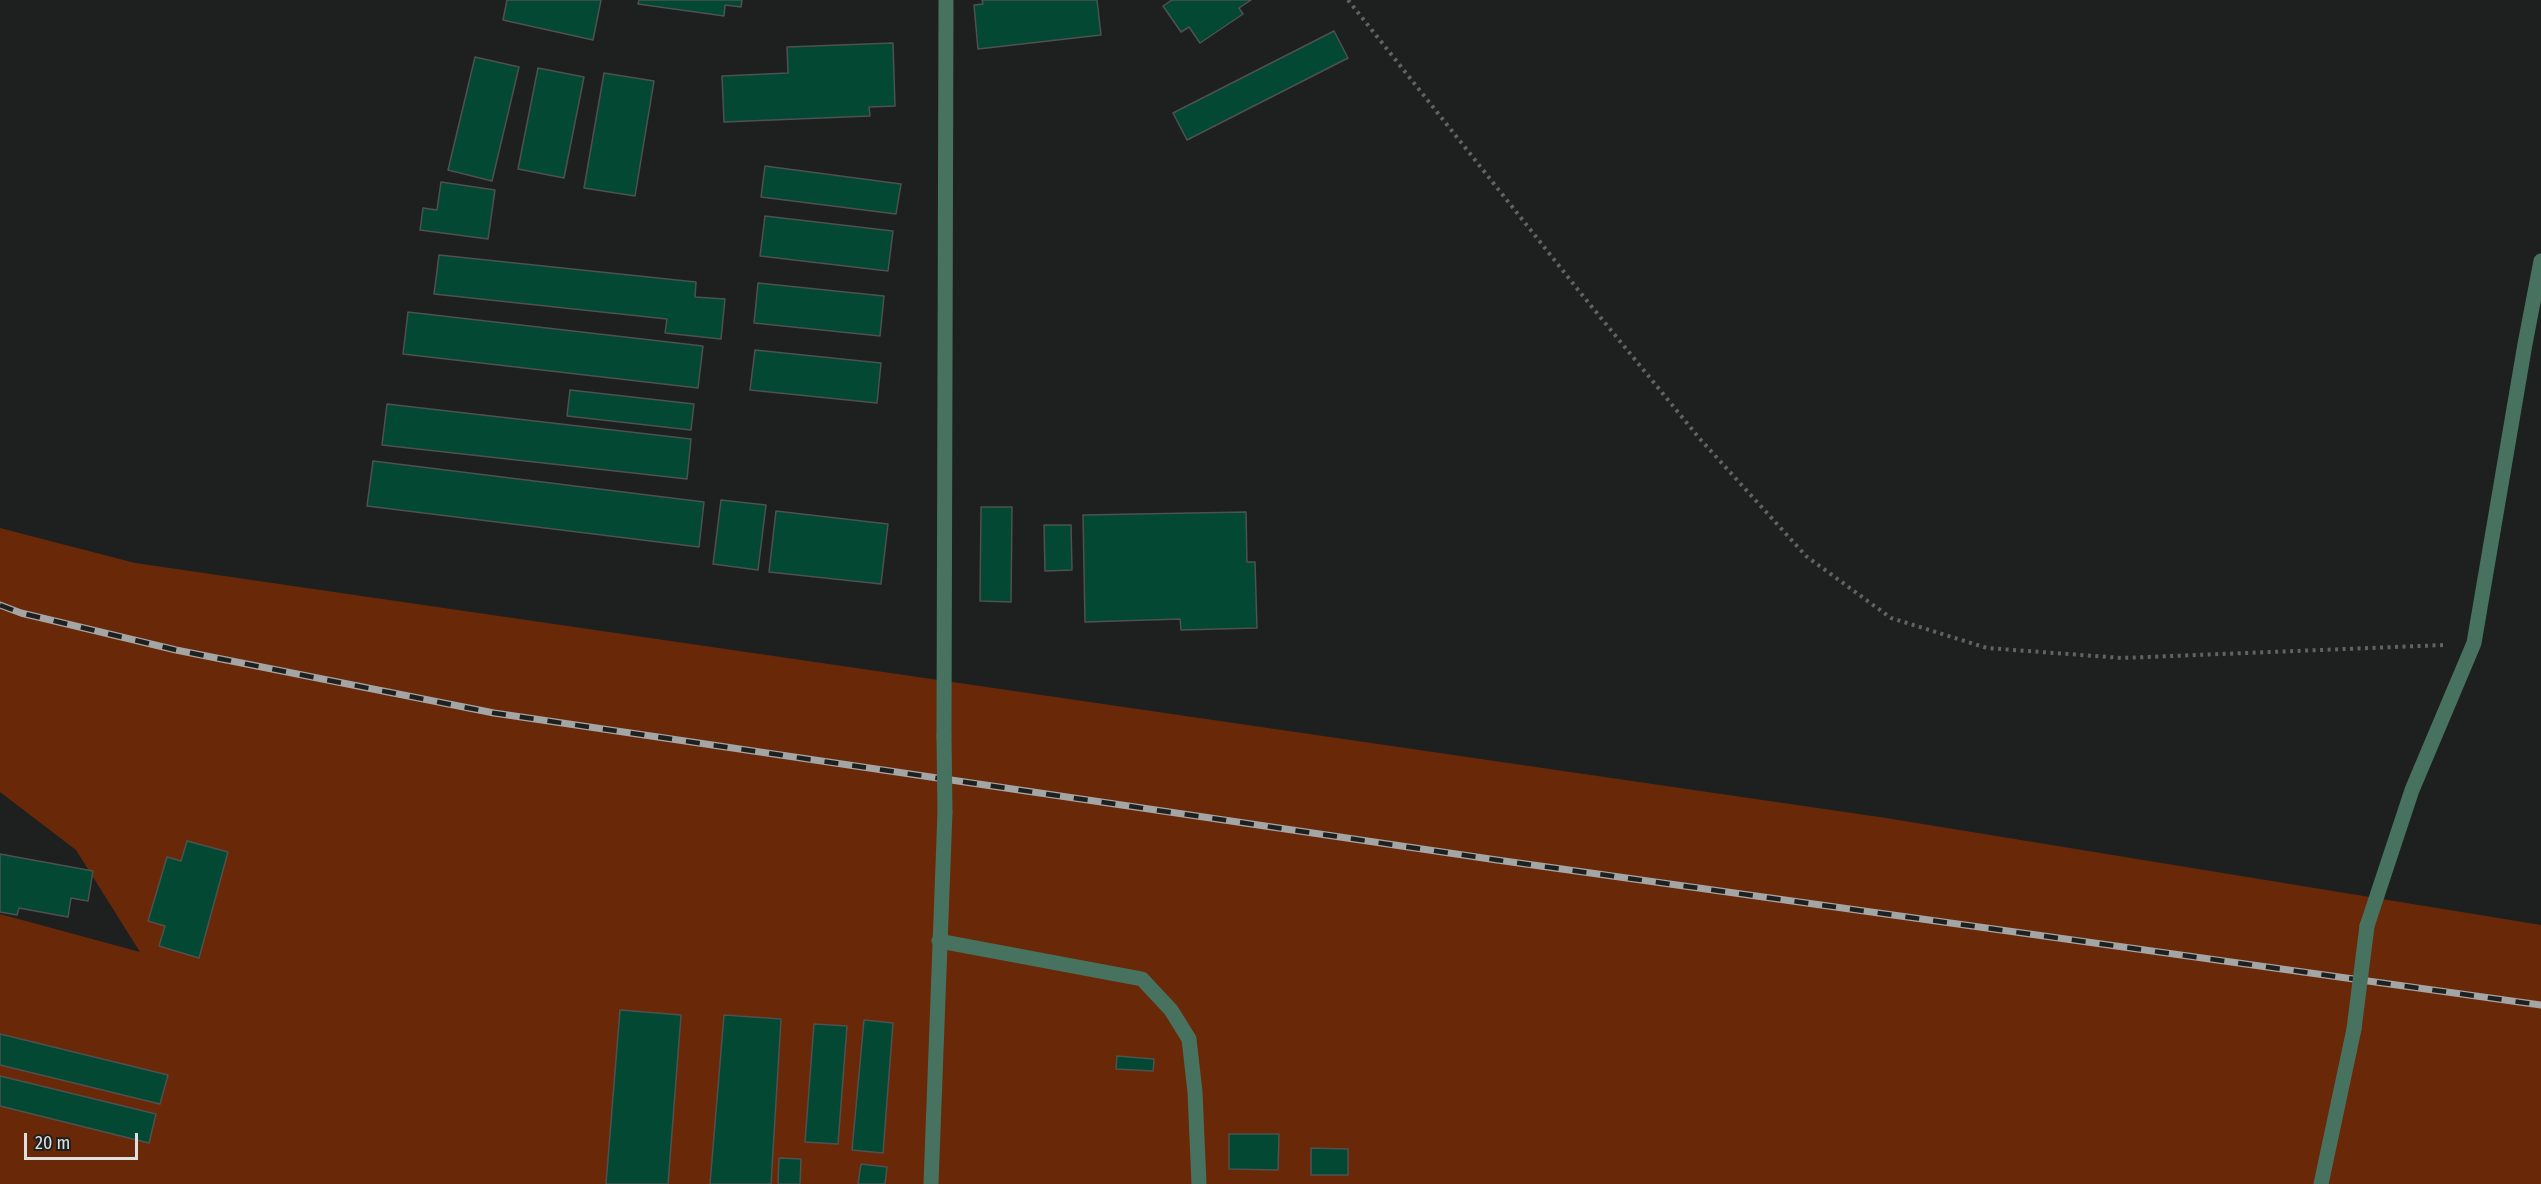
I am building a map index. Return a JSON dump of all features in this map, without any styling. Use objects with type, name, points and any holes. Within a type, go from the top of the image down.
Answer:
[{"type":"street","points":[[931,1184],[945,812],[946,0]]},
{"type":"street","points":[[2321,1184],[2354,1029],[2367,926],[2412,790],[2475,643],[2541,261]]},
{"type":"street","points":[[939,941],[1142,979],[1171,1010],[1189,1039],[1195,1092],[1199,1184]]},
{"type":"path","points":[[1348,0],[1582,296],[1700,439],[1806,556],[1891,618],[1987,648],[2122,658],[2475,643]]},
{"type":"shaded area","points":[[0,528],[135,563],[1886,818],[2541,925],[2541,1184],[0,1184],[0,914],[140,952],[76,850],[0,792]]},
{"type":"building","points":[[507,0],[601,0],[593,40],[503,20]]},
{"type":"building","points":[[639,0],[742,0],[741,7],[725,5],[724,16],[638,4]]},
{"type":"building","points":[[982,0],[1097,0],[1101,35],[978,49],[974,5],[983,4]]},
{"type":"building","points":[[1172,0],[1251,0],[1239,8],[1243,14],[1200,43],[1189,27],[1181,32],[1163,6]]},
{"type":"building","points":[[1334,31],[1348,58],[1187,140],[1173,113]]},
{"type":"building","points":[[893,43],[895,106],[869,107],[870,116],[724,122],[722,76],[788,73],[787,47]]},
{"type":"building","points":[[475,57],[519,67],[492,181],[448,170]]},
{"type":"building","points":[[538,68],[584,77],[564,178],[518,169]]},
{"type":"building","points":[[604,73],[654,81],[635,196],[584,188]]},
{"type":"building","points":[[765,166],[901,184],[896,214],[761,197]]},
{"type":"building","points":[[441,182],[495,190],[488,239],[420,230],[423,208],[437,210]]},
{"type":"building","points":[[765,216],[893,231],[888,271],[760,256]]},
{"type":"building","points":[[439,255],[696,282],[695,297],[725,299],[721,339],[665,333],[667,319],[434,294]]},
{"type":"building","points":[[758,283],[884,296],[880,336],[754,323]]},
{"type":"building","points":[[408,312],[703,346],[698,388],[403,354]]},
{"type":"building","points":[[755,350],[881,363],[877,403],[750,390]]},
{"type":"building","points":[[570,390],[694,404],[691,430],[567,416]]},
{"type":"building","points":[[387,404],[691,439],[687,479],[382,445]]},
{"type":"building","points":[[373,461],[704,502],[699,547],[367,506]]},
{"type":"building","points":[[721,500],[766,505],[758,570],[713,564]]},
{"type":"building","points":[[981,507],[1012,507],[1011,602],[980,601]]},
{"type":"building","points":[[776,511],[888,524],[881,584],[769,572]]},
{"type":"building","points":[[1246,512],[1247,562],[1255,562],[1257,628],[1181,630],[1180,619],[1085,622],[1083,515]]},
{"type":"building","points":[[1044,525],[1071,525],[1072,570],[1045,571]]},
{"type":"building","points":[[187,841],[228,852],[199,958],[159,946],[165,926],[148,921],[167,857],[181,861]]},
{"type":"building","points":[[0,854],[93,871],[88,901],[71,898],[68,917],[19,908],[17,915],[0,912]]},
{"type":"building","points":[[620,1010],[681,1015],[668,1184],[606,1184]]},
{"type":"building","points":[[724,1015],[781,1019],[771,1184],[710,1184]]},
{"type":"building","points":[[864,1020],[893,1023],[883,1153],[852,1150]]},
{"type":"building","points":[[814,1024],[847,1026],[838,1144],[805,1142]]},
{"type":"building","points":[[0,1034],[168,1075],[160,1104],[0,1065]]},
{"type":"building","points":[[1117,1056],[1154,1059],[1153,1071],[1116,1069]]},
{"type":"building","points":[[0,1076],[156,1114],[149,1143],[0,1106]]},
{"type":"building","points":[[1229,1134],[1279,1134],[1278,1170],[1229,1169]]},
{"type":"building","points":[[1311,1148],[1348,1149],[1348,1175],[1311,1175]]},
{"type":"building","points":[[779,1158],[801,1159],[800,1184],[778,1184]]},
{"type":"building","points":[[861,1164],[887,1167],[885,1184],[858,1184]]},
{"type":"railway","points":[[0,605],[21,613],[176,650],[494,713],[1497,860],[2541,1005]]}]
